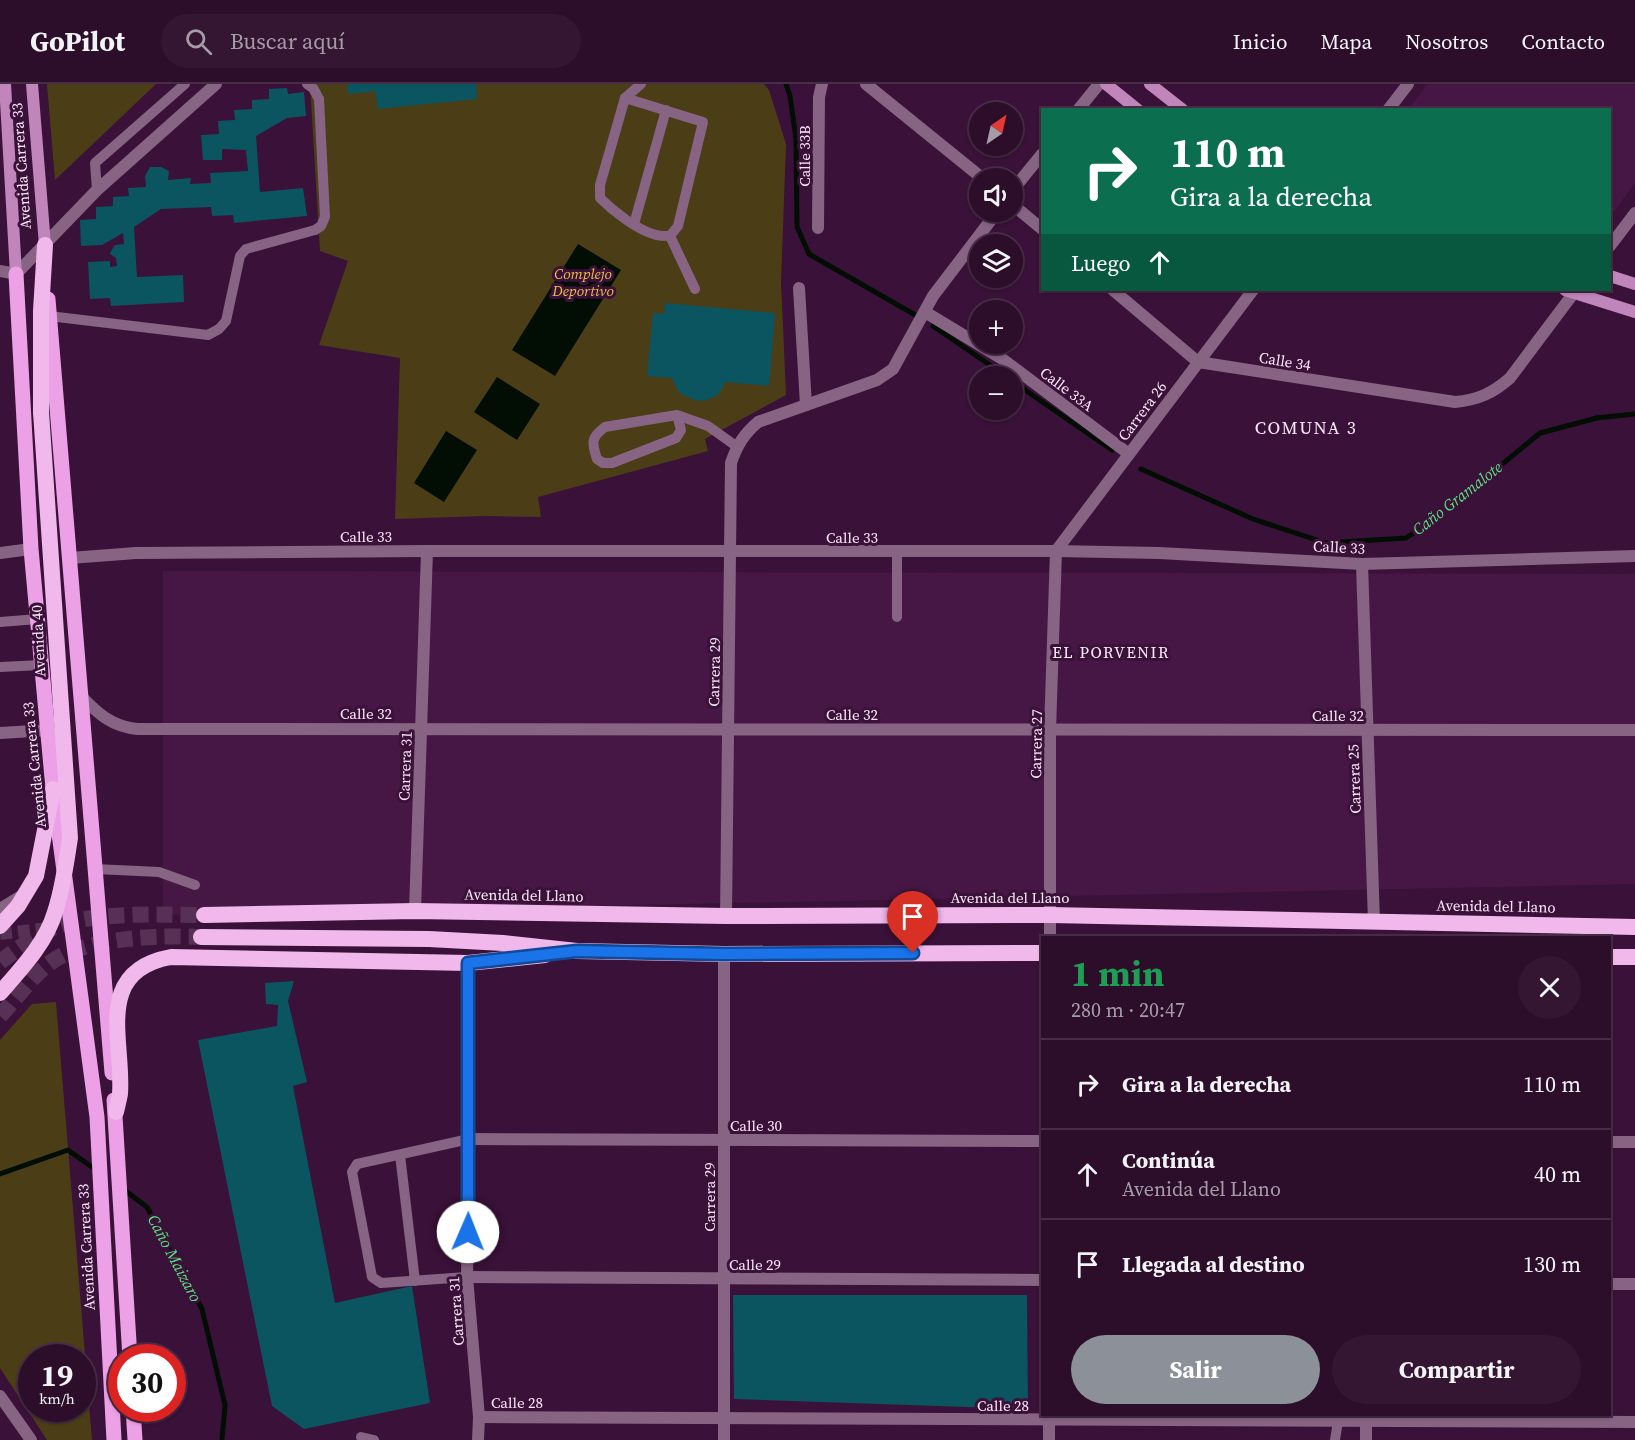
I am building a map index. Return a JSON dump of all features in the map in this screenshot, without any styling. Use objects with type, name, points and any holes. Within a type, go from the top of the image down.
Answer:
[{"type":"highway","name":"Avenida Carrera 33","points":[[41,412],[41,311],[45,245]]},
{"type":"highway","name":"Avenida 40","points":[[0,993],[37,947],[55,914],[70,838],[41,412]]},
{"type":"highway","points":[[0,926],[27,892],[36,876],[53,789]]},
{"type":"highway","name":"Avenida del Llano","points":[[204,915],[415,911],[726,916],[1050,915],[1635,927]]},
{"type":"highway","points":[[201,937],[429,939],[503,943],[577,951],[724,954],[1041,953]]},
{"type":"highway","points":[[116,1112],[120,1095],[116,1017],[119,998],[134,973],[151,962],[171,957],[468,963],[577,951]]},
{"type":"highway","points":[[1611,957],[1635,957]]},
{"type":"main road","name":"Avenida Carrera 33","points":[[5,84],[31,549],[53,789],[97,1117],[114,1440]]},
{"type":"main road","name":"Avenida Carrera 33","points":[[32,84],[49,316],[116,1112],[129,1344]]},
{"type":"main road","points":[[1106,84],[1136,108]]},
{"type":"main road","points":[[1150,84],[1180,108]]},
{"type":"main road","points":[[1611,276],[1635,284]]},
{"type":"main road","points":[[1574,291],[1635,312]]},
{"type":"main road","points":[[134,1422],[135,1440]]},
{"type":"street","points":[[0,271],[16,274],[97,190],[216,84]]},
{"type":"street","name":"Calle 33B","points":[[819,228],[819,97],[822,84]]},
{"type":"street","points":[[866,84],[970,168]]},
{"type":"street","points":[[1080,108],[1099,84]]},
{"type":"street","points":[[1389,108],[1404,85]]},
{"type":"street","points":[[1023,177],[1041,155]]},
{"type":"street","points":[[1611,245],[1635,213]]},
{"type":"street","points":[[1023,214],[1041,229]]},
{"type":"street","points":[[800,288],[806,405],[877,380],[893,369],[945,279],[989,222]]},
{"type":"street","points":[[1114,291],[1198,362]]},
{"type":"street","name":"Carrera 26","points":[[1056,551],[1252,291]]},
{"type":"street","name":"Calle 34","points":[[1198,362],[1443,402],[1478,399],[1510,378],[1570,291]]},
{"type":"street","name":"Calle 33A","points":[[925,312],[1001,358],[1129,454]]},
{"type":"street","name":"Carrera 29","points":[[726,916],[731,463],[736,446],[745,432],[758,422],[806,405]]},
{"type":"street","points":[[0,553],[31,549]]},
{"type":"street","name":"Carrera 31","points":[[415,911],[427,551]]},
{"type":"street","name":"Calle 33","points":[[69,558],[136,553],[1056,551],[1159,553],[1362,564],[1635,556]]},
{"type":"street","name":"Carrera 27","points":[[1050,936],[1050,730],[1056,551]]},
{"type":"street","name":"Carrera 25","points":[[1362,564],[1374,922]]},
{"type":"street","name":"Calle 32","points":[[80,695],[96,713],[115,724],[130,729],[1635,730]]},
{"type":"street","points":[[0,733],[49,730]]},
{"type":"street","points":[[0,909],[27,892]]},
{"type":"street","name":"Carrera 29","points":[[724,954],[724,1440]]},
{"type":"street","name":"Carrera 31","points":[[468,963],[467,1278],[479,1417],[478,1440]]},
{"type":"street","name":"Calle 30","points":[[469,1139],[1041,1141]]},
{"type":"street","points":[[1611,1142],[1635,1142]]},
{"type":"street","name":"Calle 29","points":[[467,1278],[1041,1280]]},
{"type":"street","points":[[1611,1284],[1635,1284]]},
{"type":"street","points":[[0,1396],[31,1440]]},
{"type":"street","name":"Calle 28","points":[[479,1417],[724,1419],[1049,1417],[1338,1421],[1366,1418],[1635,1422]]},
{"type":"street","points":[[1049,1417],[1049,1440]]},
{"type":"street","points":[[1366,1418],[1366,1440]]},
{"type":"lane","points":[[97,190],[95,164],[185,84]]},
{"type":"lane","points":[[49,316],[208,335],[219,329],[226,321],[240,256],[246,249],[315,230],[321,226],[325,217],[319,99],[313,88],[307,84]]},
{"type":"lane","points":[[640,84],[625,98],[600,185],[600,198],[611,209],[656,236],[670,236]]},
{"type":"lane","points":[[625,98],[703,122],[678,226],[670,236]]},
{"type":"lane","points":[[634,224],[666,110]]},
{"type":"lane","points":[[670,236],[695,289]]},
{"type":"lane","points":[[677,414],[681,430],[676,438],[612,463],[603,463],[597,459],[592,443],[596,434],[605,427],[677,414],[708,426],[736,446]]},
{"type":"lane","points":[[897,552],[897,617]]},
{"type":"lane","points":[[0,622],[38,619]]},
{"type":"lane","points":[[0,667],[42,665]]},
{"type":"lane","points":[[95,869],[159,872],[195,885]]},
{"type":"lane","points":[[467,1278],[381,1284],[372,1277],[352,1172],[357,1164],[469,1139]]},
{"type":"lane","points":[[400,1155],[415,1281]]},
{"type":"lane","points":[[1335,1440],[1338,1421]]},
{"type":"lane","points":[[361,1437],[374,1440]]},
{"type":"shaded area","points":[[1428,84],[1632,84],[1635,86],[1635,183],[1611,216],[1611,108],[1409,108]]},
{"type":"shaded area","points":[[578,244],[621,270],[555,376],[512,350]]},
{"type":"shaded area","points":[[497,377],[540,404],[517,440],[474,412]]},
{"type":"shaded area","points":[[446,431],[477,450],[444,502],[414,483]]},
{"type":"shaded area","points":[[163,571],[1635,574],[1635,884],[163,915]]},
{"type":"green space","points":[[47,84],[156,84],[55,180]]},
{"type":"green space","name":"Complejo Deportivo","points":[[310,84],[764,84],[769,90],[786,144],[781,282],[786,395],[705,439],[708,451],[538,497],[541,517],[395,519],[400,358],[319,345],[348,261],[320,251]]},
{"type":"green space","points":[[56,1002],[84,1344],[18,1344],[18,1396],[0,1368],[0,1040],[32,1004]]},
{"type":"green space","points":[[35,1422],[91,1422],[92,1440],[47,1440]]},
{"type":"building","points":[[347,84],[476,84],[477,99],[378,109],[375,91],[348,94]]},
{"type":"building","points":[[287,88],[288,94],[304,92],[306,116],[287,118],[256,136],[260,192],[303,188],[307,216],[234,223],[233,215],[212,216],[211,207],[161,209],[134,227],[137,277],[183,275],[184,302],[111,306],[110,298],[90,299],[88,262],[110,261],[110,267],[117,266],[116,258],[110,254],[115,245],[124,244],[123,233],[102,245],[81,246],[80,220],[96,219],[96,207],[113,206],[113,197],[129,196],[128,188],[146,187],[145,176],[150,167],[161,167],[169,171],[168,180],[191,178],[190,184],[211,183],[210,173],[248,171],[246,150],[222,149],[222,160],[203,160],[201,135],[219,134],[218,121],[235,120],[234,110],[252,109],[252,100],[269,99],[269,89]]},
{"type":"building","points":[[665,303],[775,313],[769,386],[726,382],[718,395],[697,401],[678,391],[672,378],[647,376],[653,313],[664,314]]},
{"type":"building","points":[[294,981],[288,1001],[307,1082],[293,1086],[335,1303],[412,1286],[430,1403],[304,1429],[272,1406],[198,1040],[277,1026],[278,1005],[266,1004],[265,983]]},
{"type":"building","points":[[733,1295],[1027,1295],[1028,1409],[734,1399]]},
{"type":"waterway","name":"Caño Gramalote","points":[[786,84],[796,138],[797,227],[809,254],[917,316]]},
{"type":"waterway","name":"Caño Gramalote","points":[[933,326],[991,366]]},
{"type":"waterway","name":"Caño Gramalote","points":[[1023,389],[1112,450]]},
{"type":"waterway","name":"Caño Gramalote","points":[[1596,418],[1635,414]]},
{"type":"waterway","name":"Caño Gramalote","points":[[1141,469],[1253,519],[1326,543],[1406,538],[1482,481],[1540,433],[1597,418]]},
{"type":"waterway","name":"Caño Maizaro","points":[[0,1174],[68,1150],[96,1170]]},
{"type":"waterway","name":"Caño Maizaro","points":[[123,1189],[147,1207],[202,1309],[225,1405],[222,1440]]},
{"type":"tunnel","points":[[0,962],[41,934],[72,922],[109,916],[204,915]]},
{"type":"tunnel","points":[[0,934],[55,927]]},
{"type":"tunnel","points":[[0,1016],[47,965],[62,956],[100,943],[121,940],[201,937]]},
{"type":"district","name":"COMUNA 3","points":[[1306,427]]},
{"type":"district","name":"EL PORVENIR","points":[[1111,652]]},
{"type":"route","points":[[468,1232],[468,963],[577,951],[724,954],[913,953]]}]
